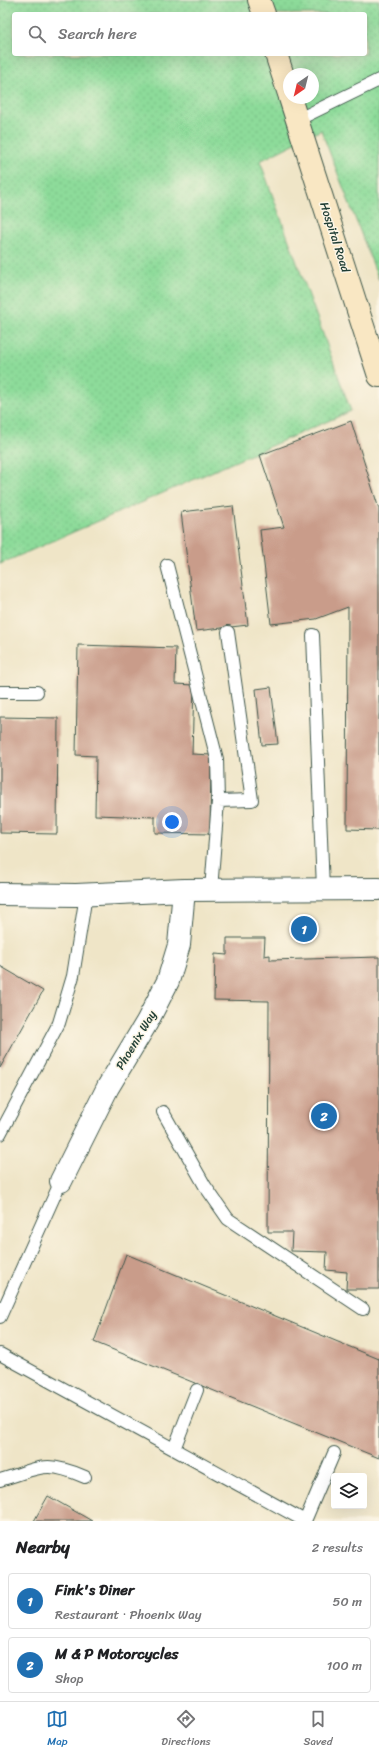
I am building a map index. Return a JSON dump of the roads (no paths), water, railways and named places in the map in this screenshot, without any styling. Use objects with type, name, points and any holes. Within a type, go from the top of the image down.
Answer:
[{"type":"street","points":[[259,0],[263,12]]},
{"type":"street","points":[[277,56],[283,76]]},
{"type":"street","name":"Hospital Road","points":[[292,104],[379,376]]},
{"type":"street","points":[[0,894],[86,895],[184,890],[379,889]]},
{"type":"street","name":"Phoenix Way","points":[[61,1181],[108,1087],[147,1022],[168,981],[179,945],[184,890]]},
{"type":"lane","points":[[298,120],[379,80]]},
{"type":"lane","points":[[167,565],[217,759],[218,801],[211,890]]},
{"type":"lane","points":[[218,801],[252,800],[228,632]]},
{"type":"lane","points":[[313,635],[324,889]]},
{"type":"lane","points":[[0,692],[37,692]]},
{"type":"lane","points":[[0,1134],[59,1023],[73,976],[86,895]]},
{"type":"lane","points":[[163,1112],[205,1186],[228,1219],[363,1309]]},
{"type":"lane","points":[[0,1317],[61,1181]]},
{"type":"lane","points":[[0,1354],[305,1521],[334,1453]]},
{"type":"lane","points":[[174,1449],[197,1390]]},
{"type":"lane","points":[[0,1480],[42,1467],[62,1468],[85,1477]]},
{"type":"place","name":"Fink's Diner","points":[[304,929]]},
{"type":"place","name":"M & P Motorcycles","points":[[324,1116]]}]
